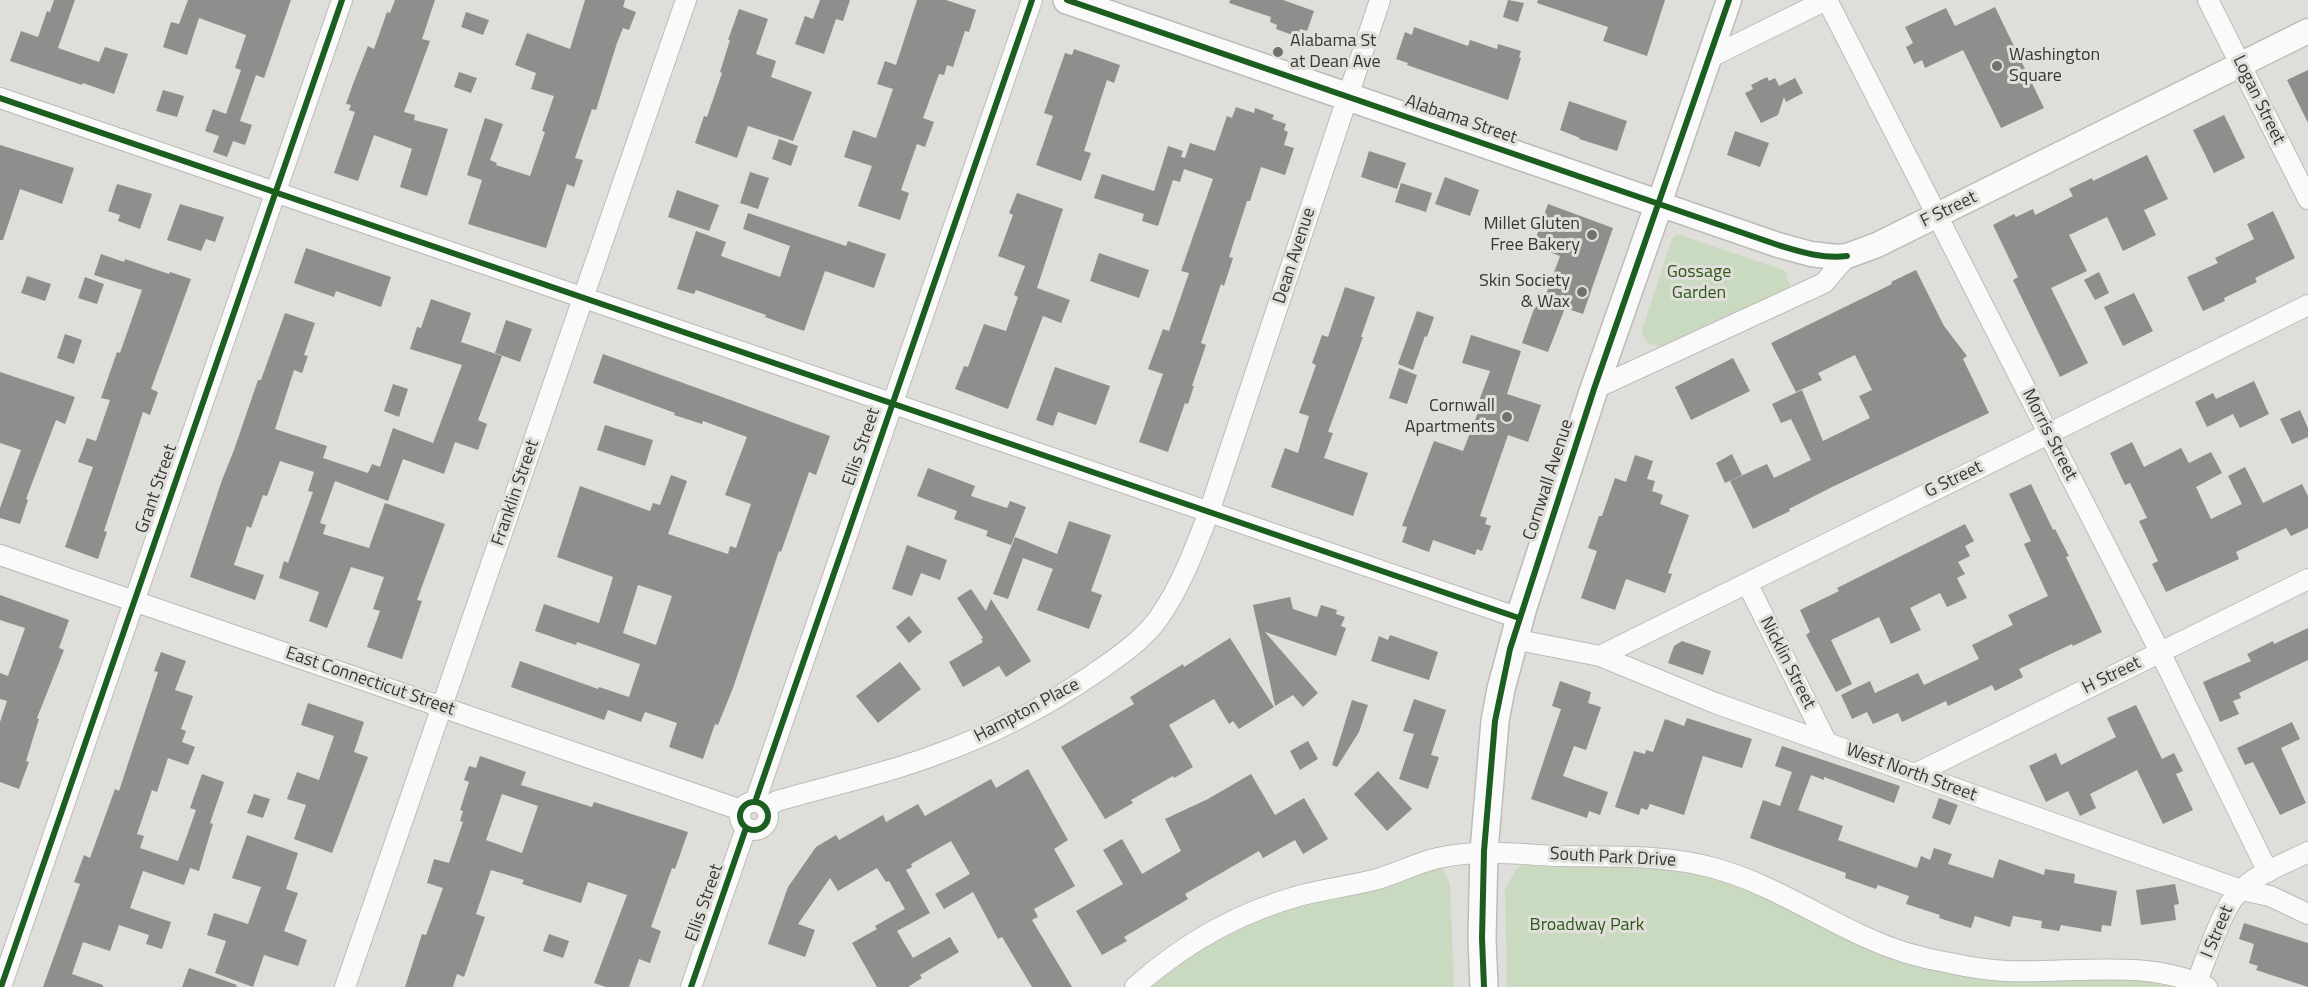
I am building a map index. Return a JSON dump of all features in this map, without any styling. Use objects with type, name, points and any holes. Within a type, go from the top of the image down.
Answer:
[{"type":"main road","name":"Alabama Street","points":[[1067,0],[1659,204]]},
{"type":"main road","name":"Cornwall Avenue","points":[[1484,987],[1482,938],[1484,851],[1495,721],[1516,628],[1594,389],[1659,204]]},
{"type":"street","name":"Grant Street","points":[[1,987],[342,0]]},
{"type":"street","name":"Franklin Street","points":[[345,987],[686,0]]},
{"type":"street","name":"Ellis Street","points":[[698,985],[752,812],[1032,0]]},
{"type":"street","name":"Dean Avenue","points":[[1209,512],[1380,0]]},
{"type":"street","name":"Cornwall Avenue","points":[[1659,204],[1729,0]]},
{"type":"street","points":[[1709,58],[1827,0]]},
{"type":"street","name":"Morris Street","points":[[1827,0],[2160,652],[2268,872]]},
{"type":"street","name":"Logan Street","points":[[2208,0],[2308,199]]},
{"type":"street","name":"F Street","points":[[1594,389],[1824,283],[1847,256],[1877,245],[1937,216],[2308,31]]},
{"type":"street","name":"West North Street","points":[[0,98],[1209,512],[1516,628],[1600,656],[1715,703],[2241,890],[2270,896],[2308,914]]},
{"type":"street","name":"Alabama Street","points":[[1659,204],[1795,250],[1826,256],[1847,256]]},
{"type":"street","name":"G Street","points":[[1600,656],[2308,305]]},
{"type":"street","name":"Hampton Place","points":[[752,812],[783,800],[942,753],[987,735],[1072,688],[1129,647],[1157,619],[1179,582],[1209,512]]},
{"type":"street","name":"East Connecticut Street","points":[[0,555],[752,812]]},
{"type":"street","name":"H Street","points":[[1915,774],[2308,579]]},
{"type":"street","name":"Nicklin Street","points":[[1747,583],[1827,743]]},
{"type":"street","name":"South Park Drive","points":[[1135,987],[1197,939],[1224,924],[1286,899],[1375,879],[1439,858],[1484,851],[1662,858],[1713,868],[1741,877],[1781,893],[1865,937],[1893,948],[1949,963],[2006,971],[2103,969],[2140,971],[2173,976],[2202,985]]},
{"type":"street","name":"I Street","points":[[2202,985],[2228,907],[2241,890],[2268,872],[2308,852]]},
{"type":"green space","name":"Gossage Garden","points":[[1677,234],[1786,271],[1790,287],[1661,346],[1651,344],[1644,338],[1642,331],[1672,238]]},
{"type":"green space","name":"Broadway Park","points":[[1524,864],[1634,866],[1708,876],[1740,886],[1921,967],[1980,978],[2076,977],[2139,980],[2176,987],[1507,987],[1505,889],[1516,869]]},
{"type":"green space","points":[[1442,867],[1450,884],[1454,987],[1151,987],[1203,947],[1230,930],[1279,911],[1378,887]]},
{"type":"building","points":[[54,0],[75,0],[58,48],[99,62],[105,47],[128,54],[114,94],[10,61],[21,31],[38,37],[47,11],[50,12]]},
{"type":"building","points":[[188,0],[291,0],[264,78],[256,75],[240,121],[252,125],[245,145],[233,141],[227,157],[213,152],[219,136],[205,131],[213,109],[226,114],[241,70],[235,68],[246,35],[199,18],[187,55],[163,47],[171,22],[179,24]]},
{"type":"building","points":[[395,0],[435,0],[422,39],[430,41],[404,112],[415,115],[414,120],[448,129],[427,196],[400,187],[412,149],[374,135],[358,181],[334,173],[355,112],[349,110],[351,105],[346,104],[353,84],[368,46],[374,49],[387,12],[390,13]]},
{"type":"building","points":[[585,0],[625,0],[623,7],[636,12],[629,30],[623,28],[617,43],[596,110],[592,109],[575,158],[583,160],[574,187],[567,184],[546,248],[468,224],[482,180],[467,175],[485,118],[503,124],[490,160],[497,163],[496,165],[530,176],[545,132],[542,131],[554,96],[531,89],[536,73],[515,65],[527,33],[570,49]]},
{"type":"building","points":[[820,0],[850,0],[843,21],[836,19],[824,54],[795,44],[805,16],[813,19]]},
{"type":"building","points":[[917,0],[946,0],[976,10],[969,32],[965,31],[953,67],[947,65],[944,75],[939,74],[923,118],[934,122],[925,147],[917,144],[901,190],[909,193],[900,220],[858,206],[872,166],[844,157],[853,130],[876,138],[893,89],[877,84],[885,61],[896,65]]},
{"type":"building","points":[[1230,0],[1283,0],[1314,11],[1307,31],[1300,29],[1298,37],[1276,29],[1277,25],[1270,22],[1271,17],[1229,3]]},
{"type":"building","points":[[1508,0],[1524,3],[1518,22],[1503,17]]},
{"type":"building","points":[[1538,0],[1665,0],[1647,56],[1603,41],[1608,27],[1537,3]]},
{"type":"building","name":"Washington Square","points":[[1995,7],[2044,108],[2001,128],[1963,50],[1925,68],[1922,60],[1914,64],[1906,47],[1913,43],[1905,27],[1946,8],[1955,26]]},
{"type":"building","points":[[739,9],[768,19],[756,54],[776,61],[771,77],[812,92],[793,141],[748,126],[737,158],[695,143],[704,116],[707,117],[722,73],[720,72],[730,40],[728,40]]},
{"type":"building","points":[[466,12],[489,20],[483,35],[461,27]]},
{"type":"building","points":[[1414,27],[1468,46],[1470,40],[1497,49],[1498,44],[1521,51],[1508,100],[1407,65],[1408,63],[1396,59],[1405,32],[1412,35]]},
{"type":"building","points":[[1074,49],[1120,65],[1114,83],[1107,80],[1084,151],[1091,153],[1081,181],[1036,165],[1053,116],[1044,113],[1065,53],[1072,55]]},
{"type":"building","points":[[2308,70],[2308,123],[2287,80]]},
{"type":"building","points":[[459,72],[477,78],[471,93],[454,87]]},
{"type":"building","points":[[1767,77],[1769,81],[1775,78],[1779,86],[1795,78],[1803,93],[1786,102],[1784,97],[1778,115],[1761,123],[1745,93],[1753,89],[1751,85]]},
{"type":"building","points":[[163,90],[184,96],[177,117],[156,111]]},
{"type":"building","points":[[1569,101],[1627,121],[1617,151],[1579,139],[1560,130]]},
{"type":"building","points":[[1236,107],[1254,113],[1255,108],[1274,115],[1272,119],[1286,124],[1284,130],[1288,132],[1284,145],[1294,148],[1285,175],[1261,167],[1250,201],[1247,201],[1229,257],[1233,258],[1224,286],[1221,284],[1201,343],[1206,345],[1192,386],[1194,386],[1188,404],[1185,403],[1168,452],[1139,442],[1163,374],[1148,369],[1163,329],[1169,331],[1189,273],[1181,271],[1213,179],[1184,169],[1180,182],[1173,180],[1158,226],[1142,221],[1144,214],[1094,198],[1102,174],[1154,191],[1168,146],[1183,151],[1181,157],[1185,158],[1190,143],[1215,151],[1227,116],[1232,118]]},
{"type":"building","points":[[2224,115],[2245,158],[2214,173],[2193,130]]},
{"type":"building","points":[[1735,131],[1769,143],[1760,167],[1727,155]]},
{"type":"building","points":[[779,139],[798,146],[791,166],[772,159]]},
{"type":"building","points":[[0,145],[74,168],[62,204],[20,189],[3,240],[0,240]]},
{"type":"building","points":[[1369,151],[1406,163],[1397,189],[1361,177]]},
{"type":"building","points":[[2147,155],[2168,199],[2144,210],[2156,235],[2123,251],[2107,217],[2069,235],[2087,271],[2051,288],[2088,363],[2060,377],[2013,280],[2018,277],[1993,225],[2014,214],[2016,217],[2033,209],[2035,215],[2073,196],[2069,189],[2092,178],[2093,181]]},
{"type":"building","points":[[750,172],[769,178],[758,209],[740,203]]},
{"type":"building","points":[[1445,177],[1479,190],[1470,216],[1435,204]]},
{"type":"building","points":[[1401,183],[1432,193],[1426,212],[1395,202]]},
{"type":"building","points":[[117,184],[152,194],[140,229],[118,221],[120,215],[108,211]]},
{"type":"building","points":[[677,190],[719,205],[709,231],[668,217]]},
{"type":"building","points":[[1017,193],[1063,209],[1037,288],[1070,300],[1061,323],[1043,316],[1008,409],[955,389],[964,366],[968,367],[984,324],[1006,331],[1018,297],[1014,295],[1025,266],[998,256],[1013,215],[1009,213]]},
{"type":"building","points":[[180,204],[224,217],[215,242],[206,239],[201,251],[167,240]]},
{"type":"building","points":[[1548,204],[1613,228],[1583,314],[1565,308],[1548,352],[1522,343],[1535,306],[1541,308],[1560,256],[1533,246]]},
{"type":"building","points":[[2273,211],[2295,258],[2255,278],[2257,282],[2203,311],[2187,277],[2218,263],[2215,258],[2254,239],[2247,224]]},
{"type":"building","points":[[748,213],[846,246],[848,241],[886,254],[874,288],[825,271],[804,331],[696,290],[694,294],[677,289],[696,231],[726,242],[721,256],[780,277],[790,246],[743,229]]},
{"type":"building","points":[[306,248],[391,277],[381,307],[336,291],[334,297],[294,283]]},
{"type":"building","points":[[1099,253],[1149,270],[1139,298],[1090,281]]},
{"type":"building","points":[[101,254],[191,279],[151,389],[158,392],[150,415],[143,412],[104,531],[107,532],[98,559],[65,547],[93,467],[78,462],[87,438],[96,441],[110,400],[101,398],[142,290],[94,275]]},
{"type":"building","points":[[1916,270],[1944,326],[1967,356],[1963,359],[1989,413],[1832,487],[1753,529],[1730,481],[1767,464],[1774,478],[1811,460],[1791,419],[1781,423],[1772,404],[1802,390],[1823,441],[1870,418],[1859,396],[1872,390],[1855,355],[1818,373],[1822,380],[1796,392],[1771,343]]},
{"type":"building","points":[[2099,272],[2109,293],[2095,300],[2084,280]]},
{"type":"building","points":[[27,276],[51,284],[45,301],[21,293]]},
{"type":"building","points":[[85,277],[104,284],[97,304],[78,298]]},
{"type":"building","points":[[1345,287],[1375,297],[1361,337],[1363,337],[1328,432],[1333,433],[1324,458],[1368,473],[1353,516],[1271,487],[1285,448],[1298,453],[1309,416],[1299,413],[1316,365],[1312,363],[1322,335],[1328,337]]},
{"type":"building","points":[[2134,293],[2153,331],[2123,346],[2104,307]]},
{"type":"building","points":[[431,299],[471,313],[461,342],[502,356],[478,420],[487,424],[478,450],[455,442],[444,474],[403,459],[388,501],[335,481],[320,523],[326,525],[323,534],[369,548],[385,503],[445,524],[417,600],[422,601],[402,659],[367,647],[380,611],[373,609],[384,577],[351,567],[327,628],[309,621],[319,592],[279,578],[284,561],[288,563],[313,492],[308,491],[314,472],[280,461],[267,496],[263,495],[251,528],[247,526],[234,565],[264,575],[255,600],[190,577],[222,480],[285,313],[315,323],[304,355],[308,356],[302,373],[294,370],[275,429],[327,446],[323,458],[368,473],[372,464],[380,467],[393,428],[433,443],[462,365],[410,349],[417,327],[421,328]]},
{"type":"building","points":[[1417,311],[1434,317],[1413,370],[1398,364]]},
{"type":"building","points":[[506,320],[532,329],[520,362],[495,353]]},
{"type":"building","points":[[65,334],[82,340],[74,364],[57,358]]},
{"type":"building","points":[[1471,335],[1521,351],[1507,394],[1541,405],[1528,442],[1508,435],[1480,516],[1487,518],[1485,524],[1491,526],[1482,551],[1477,549],[1475,555],[1433,540],[1429,552],[1402,542],[1407,527],[1402,526],[1434,441],[1463,451],[1479,410],[1476,409],[1490,371],[1462,363]]},
{"type":"building","points":[[603,354],[830,436],[816,475],[809,472],[781,552],[779,551],[733,688],[718,725],[715,724],[703,759],[669,747],[677,723],[645,712],[641,722],[608,710],[604,720],[511,687],[520,661],[598,689],[599,687],[629,697],[640,664],[577,642],[576,645],[535,631],[544,604],[599,623],[613,577],[557,557],[580,486],[650,511],[653,503],[660,505],[671,475],[687,481],[668,534],[728,554],[730,546],[736,548],[751,504],[725,495],[747,437],[703,421],[702,424],[674,415],[675,413],[593,383]],"holes":[[[638,585],[672,596],[656,645],[623,633]]]},
{"type":"building","points":[[1733,358],[1750,391],[1691,420],[1675,387]]},
{"type":"building","points":[[1055,367],[1110,386],[1096,425],[1058,412],[1053,426],[1036,420]]},
{"type":"building","points":[[1399,368],[1417,375],[1407,404],[1389,398]]},
{"type":"building","points":[[0,372],[75,397],[65,424],[56,420],[26,499],[28,500],[20,524],[0,518],[0,508],[21,450],[0,443]]},
{"type":"building","points":[[2254,381],[2269,414],[2240,428],[2233,414],[2207,427],[2195,402],[2213,393],[2216,399]]},
{"type":"building","points":[[393,384],[408,389],[399,417],[384,411]]},
{"type":"building","points":[[2300,410],[2308,428],[2308,437],[2292,444],[2280,419]]},
{"type":"building","points":[[605,425],[653,440],[645,466],[597,450]]},
{"type":"building","points":[[2132,442],[2144,467],[2181,448],[2189,463],[2211,452],[2222,473],[2196,487],[2211,519],[2242,504],[2228,476],[2245,467],[2263,503],[2302,484],[2308,496],[2308,528],[2291,536],[2286,528],[2236,552],[2239,559],[2166,592],[2152,564],[2158,561],[2139,521],[2147,518],[2130,483],[2125,485],[2110,453]]},
{"type":"building","points":[[1732,454],[1742,475],[1725,483],[1716,463]]},
{"type":"building","points":[[1635,455],[1653,461],[1647,479],[1655,481],[1652,491],[1663,495],[1660,504],[1689,515],[1668,573],[1672,574],[1665,593],[1626,579],[1615,610],[1581,598],[1597,551],[1588,548],[1599,516],[1602,516],[1615,478],[1626,482]]},
{"type":"building","points":[[928,468],[975,486],[971,496],[1007,508],[1010,501],[1026,507],[1011,545],[986,536],[988,531],[954,519],[957,511],[917,496]]},
{"type":"building","points":[[2031,484],[2053,530],[2055,529],[2069,556],[2066,557],[2102,632],[2019,669],[2023,677],[1995,691],[1992,685],[1948,706],[1946,701],[1902,722],[1898,713],[1873,724],[1867,712],[1852,719],[1841,695],[1870,681],[1875,693],[1918,673],[1924,685],[1979,659],[1972,645],[2013,625],[2008,615],[2048,596],[2024,544],[2031,541],[2009,494]]},
{"type":"building","points":[[1069,521],[1111,535],[1091,591],[1102,595],[1089,629],[1037,610],[1053,569],[1023,558],[1008,599],[993,594],[1015,537],[1057,554]]},
{"type":"building","points":[[1965,524],[1974,541],[1965,546],[1970,556],[1958,562],[1965,574],[1957,578],[1967,598],[1947,607],[1940,593],[1910,608],[1921,630],[1891,644],[1879,617],[1831,640],[1852,684],[1836,692],[1806,635],[1810,632],[1800,610],[1839,591],[1837,588]]},
{"type":"building","points":[[907,545],[947,560],[940,580],[921,573],[912,596],[892,589]]},
{"type":"building","points":[[971,589],[986,611],[991,599],[1031,661],[1006,677],[999,666],[963,687],[949,662],[983,642],[981,639],[983,638],[957,598]]},
{"type":"building","points":[[0,595],[69,620],[59,648],[64,650],[37,718],[39,719],[26,761],[29,762],[19,789],[0,782],[0,722],[7,701],[0,699],[0,673],[8,676],[25,628],[0,620]]},
{"type":"building","points":[[1290,597],[1293,609],[1317,617],[1321,605],[1337,610],[1336,614],[1345,617],[1341,626],[1346,628],[1336,656],[1265,632],[1318,693],[1303,707],[1293,695],[1275,706],[1253,605]]},
{"type":"building","points":[[909,616],[922,632],[909,643],[896,627]]},
{"type":"building","points":[[2308,628],[2308,660],[2239,693],[2241,698],[2233,701],[2239,714],[2220,722],[2203,682],[2251,661],[2247,654]]},
{"type":"building","points":[[1390,635],[1438,652],[1429,680],[1371,661],[1379,636],[1388,640]]},
{"type":"building","points":[[1230,638],[1274,707],[1239,729],[1233,721],[1229,724],[1214,699],[1169,725],[1193,767],[1131,800],[1133,803],[1105,819],[1061,747],[1134,704],[1130,697]]},
{"type":"building","points":[[1682,641],[1711,651],[1703,675],[1668,663],[1674,646]]},
{"type":"building","points":[[161,652],[186,661],[175,690],[193,696],[181,729],[186,731],[182,742],[195,747],[188,765],[168,758],[157,792],[152,790],[137,834],[144,836],[140,848],[178,861],[196,810],[190,808],[202,774],[224,782],[210,823],[213,824],[199,871],[190,868],[184,885],[143,871],[130,908],[171,922],[162,949],[146,944],[149,935],[119,925],[110,951],[83,942],[72,974],[103,985],[103,987],[43,987],[80,884],[74,882],[84,855],[90,858],[115,789],[119,791],[158,672],[154,671]]},
{"type":"building","points":[[900,662],[921,689],[878,723],[856,696]]},
{"type":"building","points":[[1560,681],[1591,692],[1588,703],[1601,707],[1586,750],[1574,746],[1563,776],[1608,792],[1600,815],[1589,811],[1587,818],[1531,799],[1561,709],[1552,706]]},
{"type":"building","points":[[1414,699],[1446,710],[1431,755],[1439,757],[1428,789],[1399,779],[1414,734],[1403,731]]},
{"type":"building","points":[[1352,700],[1368,705],[1359,732],[1337,767],[1332,765]]},
{"type":"building","points":[[308,703],[364,722],[354,752],[368,757],[332,853],[294,839],[306,805],[287,799],[297,772],[319,780],[334,736],[301,725]]},
{"type":"building","points":[[2136,705],[2162,759],[2174,753],[2183,771],[2176,774],[2193,810],[2163,824],[2137,770],[2090,794],[2096,808],[2080,816],[2068,791],[2046,802],[2029,766],[2056,753],[2061,765],[2116,737],[2107,718]]},
{"type":"building","points":[[1687,718],[1752,739],[1742,768],[1703,756],[1684,815],[1650,804],[1647,810],[1641,808],[1639,815],[1615,807],[1634,751],[1645,754],[1646,750],[1653,752],[1665,719],[1684,726]]},
{"type":"building","points":[[2292,722],[2300,739],[2281,748],[2306,803],[2280,815],[2253,762],[2245,765],[2237,748]]},
{"type":"building","points":[[1308,741],[1318,759],[1300,770],[1290,751]]},
{"type":"building","points":[[1782,746],[1900,786],[1894,803],[1824,777],[1824,780],[1811,775],[1798,810],[1843,826],[1838,840],[1917,868],[1921,856],[1930,860],[1934,848],[1952,854],[1948,864],[1993,878],[1999,859],[2044,875],[2045,869],[2075,874],[2074,883],[2117,891],[2111,926],[2102,925],[2101,932],[2061,925],[2059,931],[2041,928],[2042,921],[2013,916],[2010,927],[1975,916],[1971,928],[1906,904],[1909,896],[1878,885],[1876,889],[1845,878],[1846,873],[1750,838],[1763,800],[1780,806],[1792,772],[1775,766]]},
{"type":"building","points":[[480,756],[526,772],[521,785],[592,807],[594,802],[688,832],[675,869],[672,868],[651,927],[661,931],[650,963],[639,959],[629,987],[606,987],[594,983],[627,895],[588,882],[581,903],[522,884],[524,880],[491,870],[476,914],[485,917],[464,977],[457,974],[453,987],[405,987],[422,934],[426,935],[443,888],[427,883],[434,859],[449,863],[463,822],[460,821],[463,811],[460,810],[469,782],[464,780],[469,766],[476,768]],"holes":[[[502,794],[538,806],[522,853],[486,840]]]},
{"type":"building","points":[[1028,769],[1068,840],[1054,849],[1075,886],[1034,909],[1038,917],[1032,920],[1072,987],[1032,987],[1002,937],[998,939],[973,892],[944,909],[935,894],[970,874],[951,841],[911,864],[912,867],[906,870],[930,913],[897,931],[913,958],[950,937],[959,952],[920,975],[922,978],[908,987],[877,987],[852,943],[877,929],[875,926],[905,909],[889,881],[886,882],[877,868],[838,891],[830,878],[798,924],[815,930],[805,957],[768,944],[788,887],[816,847],[836,835],[839,840],[883,815],[886,822],[918,804],[925,816],[991,779],[996,788]]},
{"type":"building","points":[[1378,771],[1412,809],[1387,831],[1354,794]]},
{"type":"building","points":[[1251,774],[1275,815],[1304,798],[1328,839],[1303,854],[1295,840],[1263,858],[1259,851],[1185,894],[1188,899],[1124,937],[1127,941],[1102,955],[1076,911],[1123,884],[1103,850],[1122,839],[1142,874],[1181,851],[1165,819],[1208,799]]},
{"type":"building","points":[[254,794],[270,799],[263,818],[247,813]]},
{"type":"building","points":[[1939,798],[1958,805],[1950,825],[1932,818]]},
{"type":"building","points":[[247,835],[298,853],[286,889],[298,893],[284,931],[307,940],[298,966],[264,955],[253,987],[215,973],[226,941],[207,935],[214,913],[248,924],[261,887],[232,878]]},
{"type":"building","points":[[2175,884],[2179,904],[2174,905],[2176,920],[2141,925],[2136,890]]},
{"type":"building","points":[[2244,923],[2308,943],[2308,987],[2256,970],[2258,966],[2249,963],[2254,944],[2239,939]]},
{"type":"building","points":[[549,934],[569,941],[563,958],[543,951]]},
{"type":"building","points":[[189,968],[237,985],[236,987],[182,987]]},
{"type":"cycle path","points":[[1,987],[342,0]]},
{"type":"cycle path","points":[[755,802],[1032,0]]},
{"type":"cycle path","points":[[1067,0],[1778,245],[1821,256],[1847,256]]},
{"type":"cycle path","points":[[1484,987],[1482,938],[1484,851],[1495,721],[1510,649],[1594,389],[1729,0]]},
{"type":"cycle path","points":[[0,98],[1519,618]]},
{"type":"cycle path","points":[[754,802],[764,806],[768,816],[764,826],[754,830],[744,826],[740,816],[744,806],[754,802]]},
{"type":"cycle path","points":[[691,987],[746,828]]},
{"type":"place","name":"Alabama St at Dean Ave","points":[[1278,52]]},
{"type":"place","name":"Washington Square","points":[[1997,66]]},
{"type":"place","name":"Millet Gluten Free Bakery","points":[[1592,235]]},
{"type":"place","name":"Skin Society & Wax","points":[[1582,292]]},
{"type":"place","name":"Cornwall Apartments","points":[[1507,417]]}]
